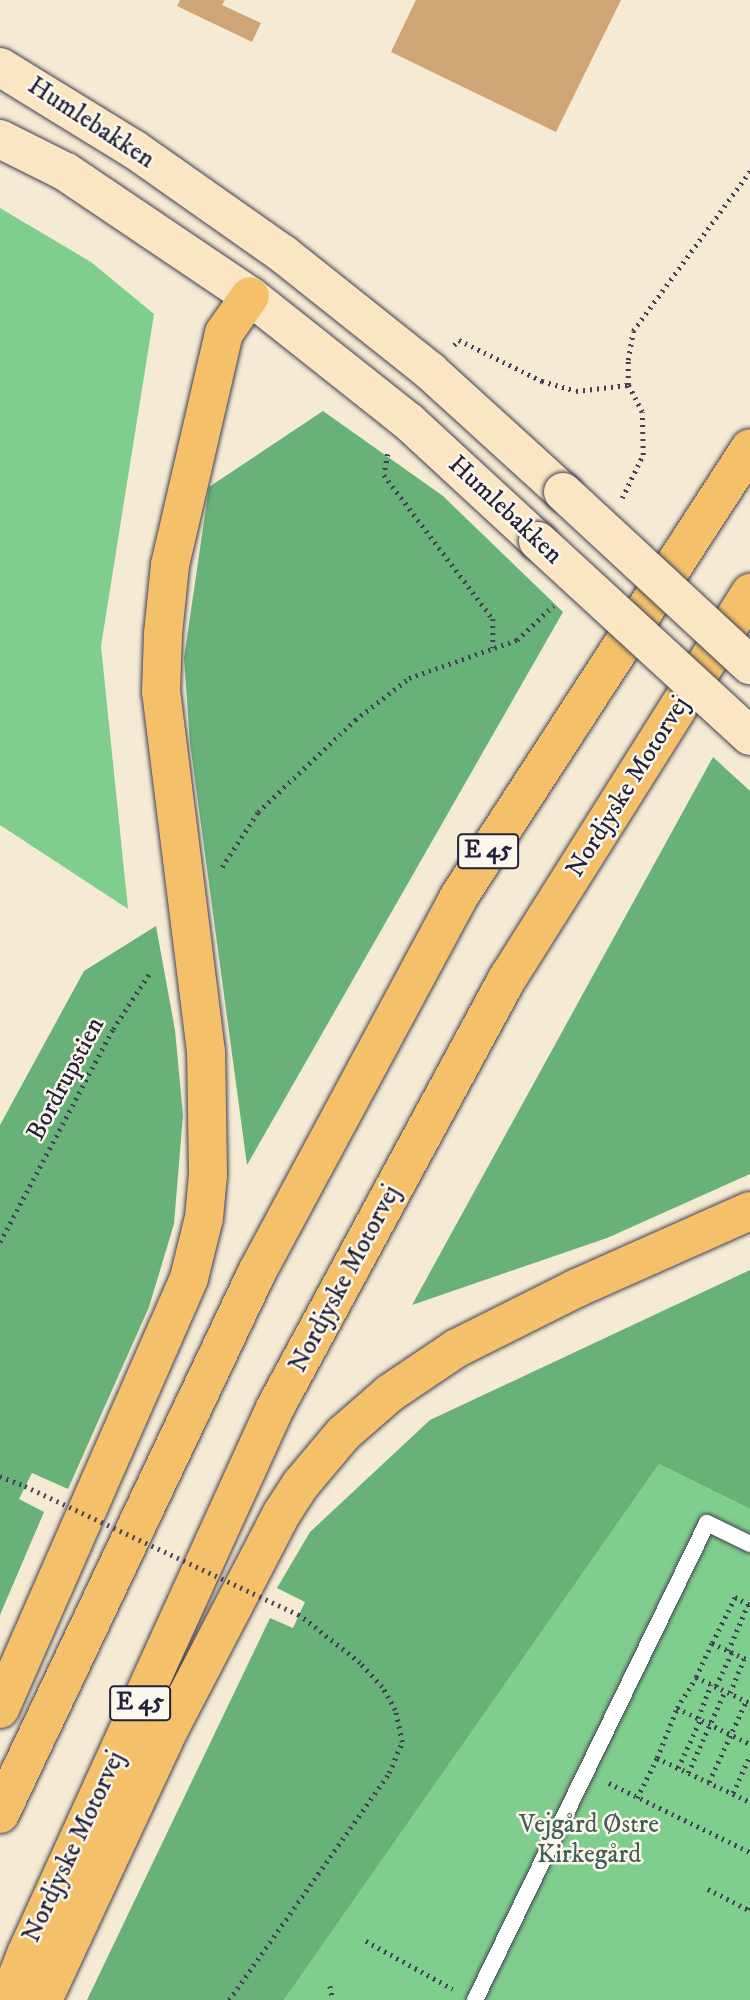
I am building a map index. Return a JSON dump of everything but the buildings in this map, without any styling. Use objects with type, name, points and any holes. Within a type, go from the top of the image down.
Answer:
[{"type":"highway","points":[[0,1709],[190,1278],[204,1218],[208,1174],[206,1052],[162,704],[163,634],[170,565],[224,333],[250,296]]},
{"type":"highway","name":"E 45","points":[[0,1814],[257,1272],[458,898],[750,448]]},
{"type":"highway","name":"Nordjyske Motorvej","points":[[8,2000],[26,1954],[275,1408],[509,976],[750,593]]},
{"type":"highway","points":[[43,2000],[170,1728],[282,1513],[301,1484],[343,1434],[390,1393],[457,1348],[577,1288],[750,1211]]},
{"type":"street","name":"Humlebakken","points":[[0,66],[135,150],[283,254],[430,371],[750,664]]},
{"type":"street","name":"Humlebakken","points":[[0,139],[65,172],[250,296],[409,422],[750,736]]},
{"type":"street","points":[[250,296],[283,254]]},
{"type":"lane","points":[[468,1997],[586,1772],[707,1523],[750,1544]]},
{"type":"path","points":[[430,371],[459,340],[542,381],[576,391],[628,385]]},
{"type":"path","points":[[409,422],[390,448],[384,475],[493,619],[493,648]]},
{"type":"path","name":"Bordrupstien","points":[[0,1242],[113,1030],[149,974]]},
{"type":"path","points":[[0,1476],[299,1615],[360,1664],[382,1687],[395,1710],[402,1742],[389,1773],[229,2000]]},
{"type":"path","points":[[637,1798],[677,1708],[696,1677],[735,1597],[749,1604],[678,1768]]},
{"type":"path","points":[[712,1643],[750,1661]]},
{"type":"path","points":[[688,1773],[744,1658]]},
{"type":"path","points":[[696,1677],[749,1702],[709,1782]]},
{"type":"path","points":[[677,1708],[750,1744]]},
{"type":"path","points":[[733,1793],[750,1755]]},
{"type":"path","points":[[657,1758],[750,1802]]},
{"type":"path","points":[[586,1772],[750,1852]]},
{"type":"path","points":[[708,1889],[747,1909],[750,1903]]},
{"type":"path","points":[[366,1941],[468,1997]]},
{"type":"path","points":[[330,1986],[333,2000]]},
{"type":"green space","points":[[0,208],[91,262],[154,314],[101,646],[128,909],[0,825]]},
{"type":"green space","points":[[323,411],[443,496],[563,612],[247,1165],[190,743],[184,658],[209,487]]},
{"type":"green space","points":[[713,757],[750,791],[750,1174],[607,1238],[412,1305]]},
{"type":"green space","points":[[156,926],[175,1030],[183,1115],[174,1224],[149,1307],[68,1489],[32,1473],[19,1499],[44,1512],[0,1615],[0,1125],[84,971]]},
{"type":"green space","points":[[750,1270],[750,1509],[659,1464],[284,2000],[87,2000],[270,1618],[293,1628],[305,1602],[277,1588],[310,1532],[430,1420]]},
{"type":"green space","name":"Vejgård Østre Kirkegård","points":[[659,1464],[750,1509],[750,2000],[284,2000]]}]
